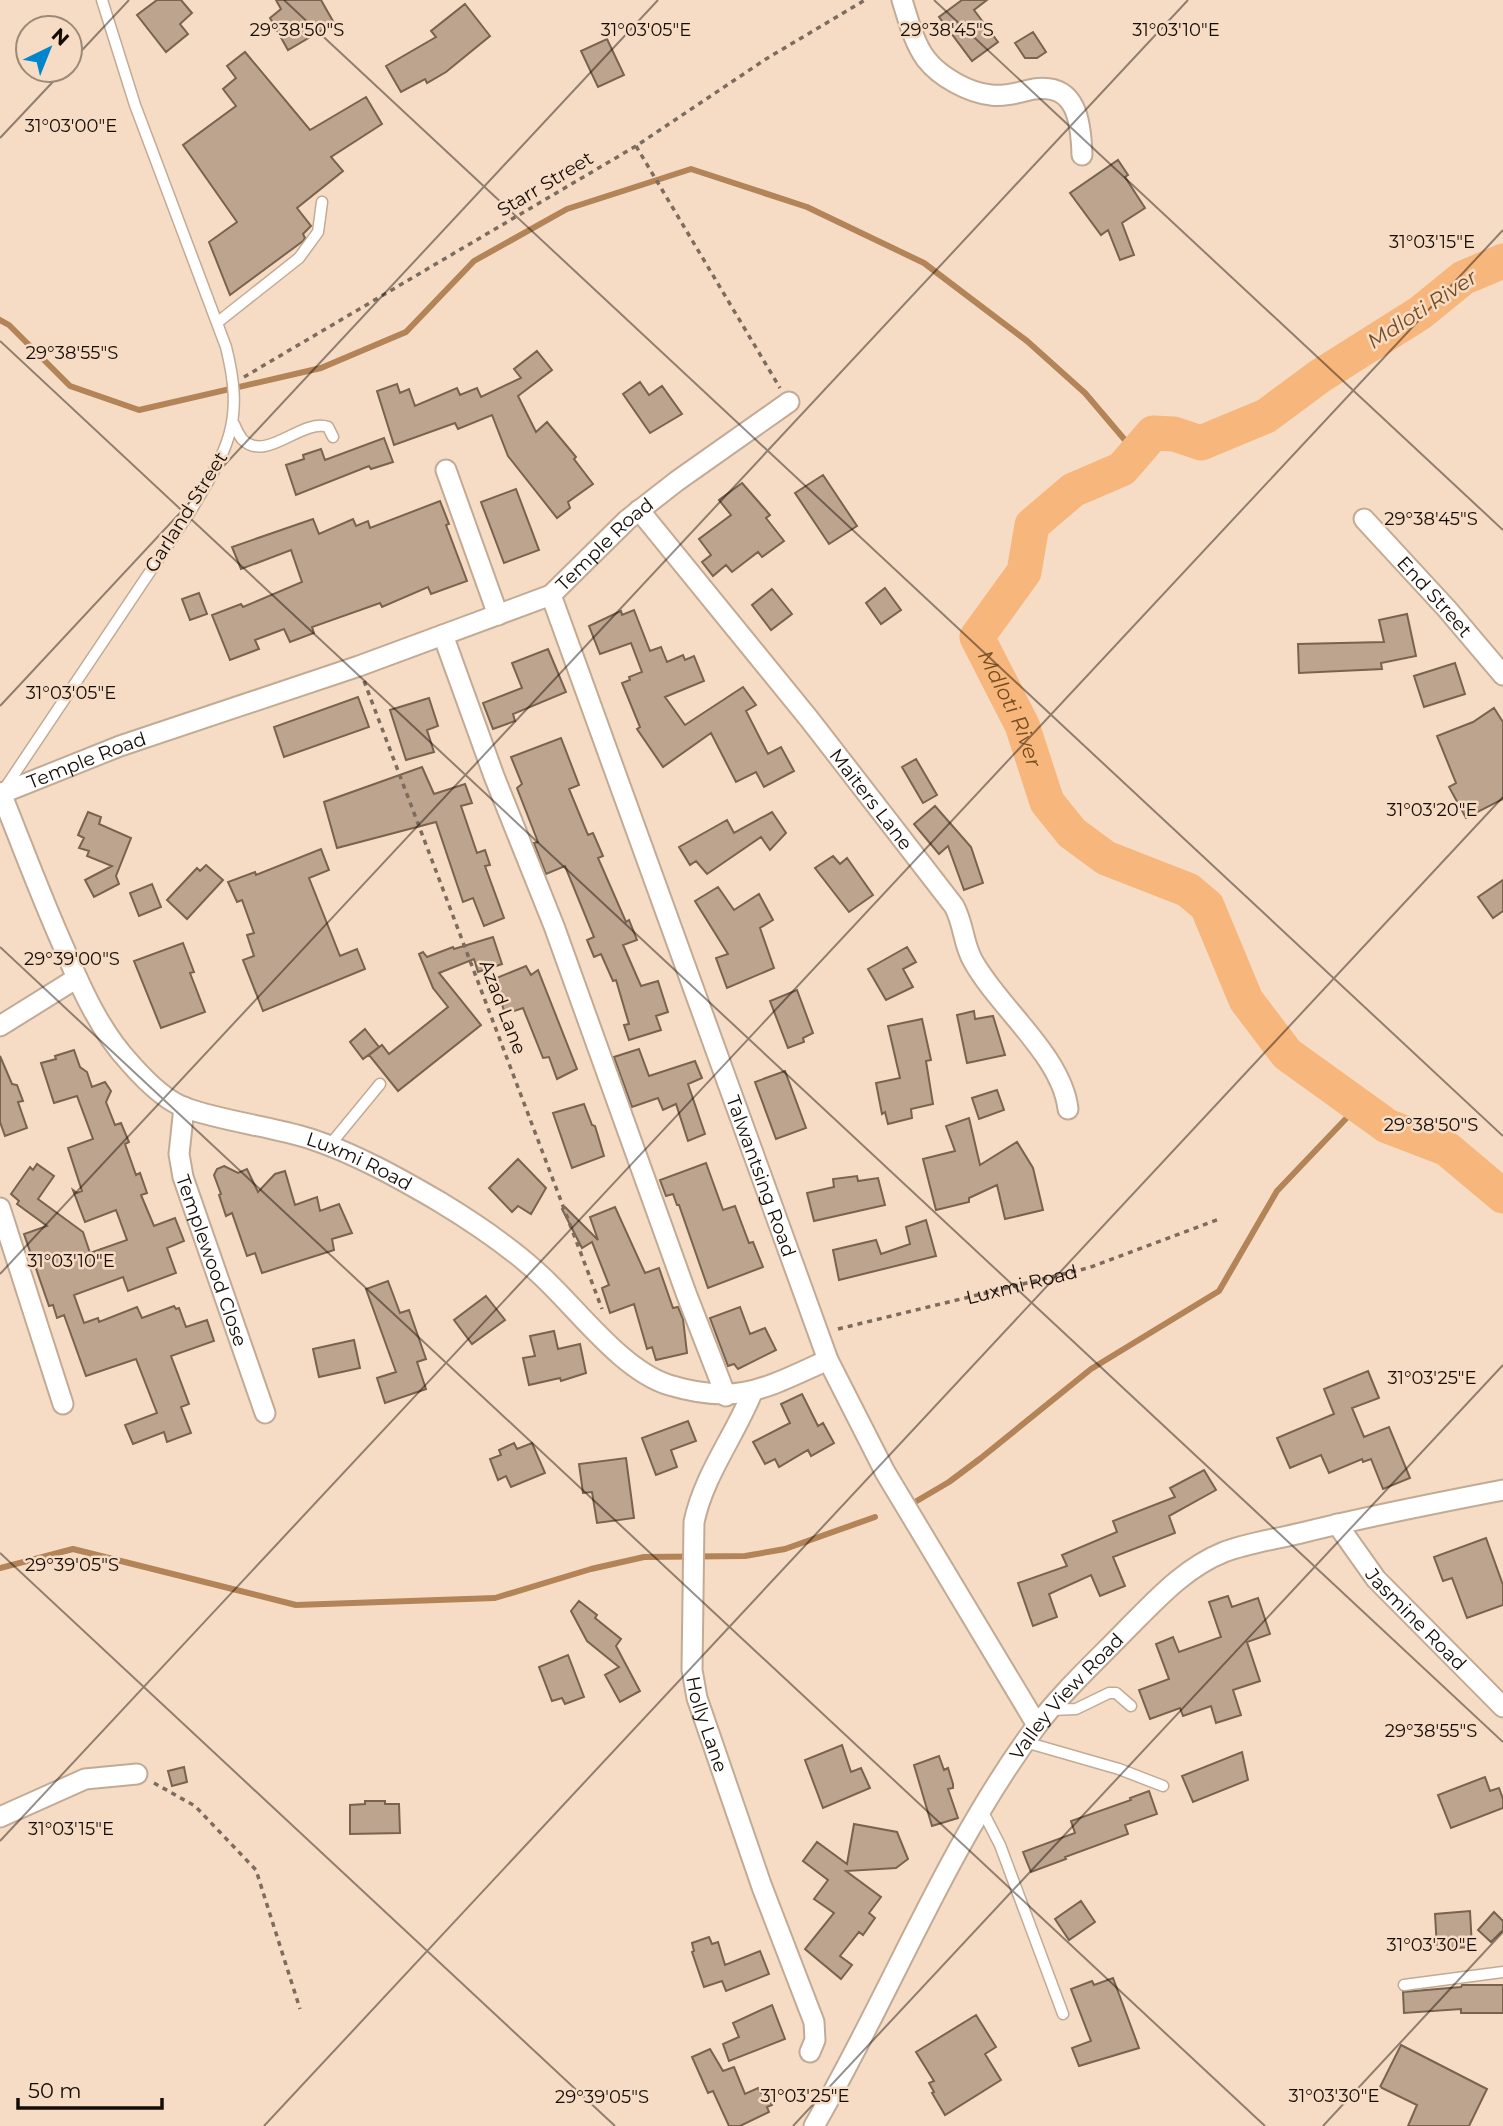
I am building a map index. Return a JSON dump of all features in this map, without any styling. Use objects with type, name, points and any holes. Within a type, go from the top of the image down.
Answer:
[{"type":"street","points":[[902,0],[921,51],[943,75],[962,86],[991,95],[1048,88],[1058,90],[1066,96],[1081,125],[1082,155]]},
{"type":"street","name":"Temple Road","points":[[1,794],[120,746],[359,666],[551,595],[639,510],[789,402]]},
{"type":"street","points":[[446,470],[498,615]]},
{"type":"street","name":"Maiters Lane","points":[[639,510],[810,720],[954,906],[961,920],[972,960],[1056,1073],[1067,1094],[1068,1109]]},
{"type":"street","name":"End Street","points":[[1364,519],[1503,675]]},
{"type":"street","name":"Talwantsing Road","points":[[551,595],[828,1360],[885,1472],[1037,1725]]},
{"type":"street","points":[[443,635],[554,926],[686,1293],[726,1396]]},
{"type":"street","name":"Luxmi Road","points":[[1,794],[77,978],[100,1022],[130,1063],[164,1094],[184,1107],[329,1146],[357,1157],[442,1203],[493,1237],[534,1269],[621,1357],[665,1384],[726,1396],[752,1392],[828,1360]]},
{"type":"street","points":[[0,1026],[77,978]]},
{"type":"street","name":"Templewood Close","points":[[184,1107],[179,1154],[183,1177],[265,1413]]},
{"type":"street","points":[[0,1208],[63,1404]]},
{"type":"street","name":"Holly Lane","points":[[752,1392],[740,1422],[704,1484],[694,1521],[692,1670],[694,1684],[762,1887],[814,2022],[815,2040],[810,2052]]},
{"type":"street","name":"Valley View Road","points":[[814,2126],[933,1897],[982,1810],[1025,1742],[1089,1667],[1165,1591],[1194,1567],[1225,1552],[1337,1524],[1503,1489]]},
{"type":"street","name":"Jasmine Road","points":[[1337,1524],[1376,1579],[1503,1707]]},
{"type":"street","points":[[0,1816],[85,1779],[137,1774]]},
{"type":"lane","name":"Garland Street","points":[[1,794],[190,512],[217,467],[233,424],[234,384],[218,322],[135,106],[102,0]]},
{"type":"lane","points":[[218,322],[299,258],[318,232],[322,202]]},
{"type":"lane","points":[[233,424],[243,439],[253,446],[265,446],[321,425],[328,427],[333,437]]},
{"type":"lane","points":[[329,1146],[380,1084]]},
{"type":"lane","points":[[1051,1710],[1076,1709],[1109,1693],[1116,1693],[1131,1706]]},
{"type":"lane","points":[[1025,1742],[1119,1769],[1163,1786]]},
{"type":"lane","points":[[982,1810],[1000,1845],[1062,2014]]},
{"type":"lane","points":[[1404,1985],[1503,1972]]},
{"type":"path","name":"Starr Street","points":[[234,384],[636,146],[766,59],[865,0]]},
{"type":"path","points":[[636,146],[789,402]]},
{"type":"path","name":"Azad Lane","points":[[359,666],[602,1309]]},
{"type":"path","name":"Luxmi Road","points":[[818,1334],[1088,1268],[1219,1219]]},
{"type":"path","points":[[137,1774],[195,1806],[256,1870],[300,2009]]},
{"type":"building","points":[[157,0],[181,0],[192,13],[180,24],[188,34],[166,52],[137,15]]},
{"type":"building","points":[[276,0],[321,0],[334,23],[288,50],[270,18],[281,9]]},
{"type":"building","points":[[962,0],[987,0],[974,10],[998,42],[972,61],[939,17]]},
{"type":"building","points":[[465,4],[490,36],[446,72],[427,83],[425,79],[401,92],[386,66],[436,37],[431,31]]},
{"type":"building","points":[[1033,32],[1046,52],[1037,58],[1025,58],[1015,43]]},
{"type":"building","points":[[607,39],[624,75],[598,87],[581,51]]},
{"type":"building","points":[[245,52],[310,130],[366,97],[382,124],[331,157],[343,171],[297,208],[311,226],[303,234],[303,241],[230,295],[209,242],[237,222],[183,145],[236,106],[223,89],[236,78],[227,66]]},
{"type":"building","points":[[1118,160],[1128,175],[1125,177],[1145,208],[1122,223],[1134,255],[1120,260],[1108,230],[1101,235],[1070,193]]},
{"type":"building","points":[[537,351],[552,370],[518,396],[536,432],[547,422],[576,457],[574,459],[593,484],[568,502],[570,508],[557,518],[508,456],[492,415],[458,429],[455,423],[394,445],[377,391],[397,384],[400,393],[409,389],[415,406],[457,388],[460,395],[477,388],[481,397],[521,378],[514,369]]},
{"type":"building","points":[[640,382],[649,395],[662,386],[682,414],[650,433],[623,394]]},
{"type":"building","points":[[384,438],[393,462],[371,469],[369,466],[296,495],[286,465],[321,449],[325,460]]},
{"type":"building","points":[[823,475],[857,526],[829,544],[795,493]]},
{"type":"building","points":[[742,483],[770,515],[766,518],[784,541],[762,557],[758,552],[732,572],[726,565],[713,576],[702,562],[711,555],[699,539],[731,515],[719,500]]},
{"type":"building","points":[[516,489],[539,550],[504,563],[481,502]]},
{"type":"building","points":[[440,501],[467,581],[431,594],[428,587],[382,607],[380,603],[312,627],[314,633],[290,642],[284,629],[255,640],[259,649],[230,660],[212,615],[241,604],[243,607],[302,582],[291,550],[241,569],[232,547],[313,519],[319,534],[353,519],[356,526],[368,521],[370,528]]},
{"type":"building","points":[[885,588],[901,610],[881,624],[866,603]]},
{"type":"building","points":[[772,589],[792,614],[771,630],[752,605]]},
{"type":"building","points":[[199,593],[207,614],[190,620],[182,599]]},
{"type":"building","points":[[634,610],[650,651],[661,647],[667,662],[683,655],[685,660],[694,656],[704,681],[665,697],[685,725],[743,687],[756,705],[746,711],[768,754],[781,747],[794,771],[764,787],[756,772],[736,782],[711,733],[663,767],[637,729],[640,727],[622,683],[642,672],[631,643],[600,654],[589,626],[621,611],[622,615]]},
{"type":"building","points":[[1407,614],[1416,656],[1381,663],[1382,669],[1299,673],[1298,644],[1384,642],[1379,620]]},
{"type":"building","points":[[548,649],[566,692],[513,714],[515,721],[493,729],[483,703],[522,688],[512,663]]},
{"type":"building","points":[[1455,663],[1465,694],[1424,707],[1414,676]]},
{"type":"building","points":[[358,697],[369,727],[284,757],[274,727]]},
{"type":"building","points":[[429,698],[438,726],[427,730],[434,752],[406,760],[390,710]]},
{"type":"building","points":[[1494,708],[1503,722],[1503,799],[1466,818],[1449,787],[1456,783],[1437,736],[1473,722]]},
{"type":"building","points":[[561,738],[579,785],[569,789],[588,835],[593,833],[603,856],[598,858],[626,922],[629,920],[637,940],[623,945],[641,986],[658,981],[668,1012],[656,1016],[661,1030],[629,1040],[624,1025],[629,1024],[616,980],[613,981],[601,954],[594,957],[587,940],[594,937],[565,866],[546,874],[534,843],[538,842],[517,788],[522,784],[511,757]]},
{"type":"building","points":[[916,759],[937,795],[923,803],[902,767]]},
{"type":"building","points":[[422,767],[434,794],[465,784],[472,803],[461,806],[477,853],[485,850],[490,865],[485,866],[504,918],[484,926],[473,898],[463,902],[436,822],[337,848],[324,802]]},
{"type":"building","points":[[935,806],[971,847],[983,883],[964,890],[948,846],[939,854],[914,824]]},
{"type":"building","points":[[88,812],[101,817],[99,824],[131,838],[116,876],[119,884],[94,897],[85,880],[112,866],[87,856],[89,851],[79,848],[84,838],[78,835]]},
{"type":"building","points":[[772,812],[786,833],[770,850],[761,837],[707,874],[696,861],[690,865],[679,847],[727,820],[734,833]]},
{"type":"building","points":[[321,849],[329,870],[309,878],[340,956],[357,949],[365,969],[263,1011],[243,960],[254,956],[247,935],[254,933],[242,900],[237,902],[228,882],[255,872],[256,875]]},
{"type":"building","points":[[833,856],[840,864],[847,858],[873,895],[849,912],[815,868]]},
{"type":"building","points":[[206,865],[223,880],[187,919],[167,900],[197,868],[200,871]]},
{"type":"building","points":[[1503,880],[1503,911],[1493,918],[1478,897]]},
{"type":"building","points":[[152,884],[161,907],[139,916],[130,893]]},
{"type":"building","points":[[718,887],[734,910],[759,894],[773,920],[760,928],[774,968],[727,988],[716,958],[728,954],[695,901]]},
{"type":"building","points":[[493,937],[502,964],[478,972],[474,959],[439,973],[481,1025],[398,1091],[369,1055],[382,1045],[389,1054],[448,1007],[433,988],[419,954],[423,952],[427,957]]},
{"type":"building","points":[[183,943],[194,972],[190,973],[205,1012],[161,1028],[134,961]]},
{"type":"building","points":[[907,947],[916,962],[903,969],[913,987],[886,1000],[868,969]]},
{"type":"building","points":[[526,966],[531,975],[538,970],[577,1069],[557,1079],[549,1057],[543,1058],[523,1008],[505,1014],[494,979]]},
{"type":"building","points":[[797,990],[813,1033],[803,1038],[804,1042],[788,1048],[770,1001]]},
{"type":"building","points":[[974,1011],[975,1019],[993,1016],[1005,1055],[967,1063],[957,1015]]},
{"type":"building","points":[[922,1019],[931,1060],[926,1061],[933,1104],[911,1109],[912,1118],[888,1124],[885,1112],[882,1114],[876,1083],[900,1078],[888,1026]]},
{"type":"building","points":[[365,1029],[379,1047],[363,1059],[350,1042]]},
{"type":"building","points":[[639,1049],[649,1076],[695,1061],[702,1078],[688,1084],[705,1134],[688,1141],[676,1104],[663,1110],[658,1098],[632,1107],[614,1057]]},
{"type":"building","points":[[74,1050],[92,1087],[105,1082],[111,1091],[106,1102],[115,1125],[121,1123],[129,1142],[125,1144],[136,1175],[140,1173],[147,1193],[141,1195],[154,1226],[175,1218],[184,1241],[167,1248],[176,1273],[128,1291],[123,1277],[74,1295],[84,1323],[98,1318],[99,1322],[137,1307],[142,1318],[174,1306],[179,1308],[186,1327],[207,1320],[214,1341],[171,1356],[189,1404],[181,1407],[191,1433],[167,1442],[164,1432],[133,1444],[125,1425],[157,1413],[136,1359],[86,1376],[64,1315],[57,1318],[53,1305],[49,1306],[24,1234],[47,1226],[17,1204],[19,1201],[11,1194],[30,1167],[33,1170],[37,1164],[54,1176],[38,1199],[83,1232],[90,1253],[127,1240],[116,1210],[85,1222],[73,1190],[77,1193],[82,1191],[68,1148],[93,1139],[77,1096],[54,1103],[41,1063]]},
{"type":"building","points":[[0,1056],[23,1101],[18,1102],[27,1128],[5,1136],[0,1122]]},
{"type":"building","points":[[785,1071],[806,1128],[776,1139],[755,1082]]},
{"type":"building","points":[[997,1090],[1004,1110],[979,1119],[972,1098]]},
{"type":"building","points":[[584,1104],[592,1125],[595,1126],[604,1156],[572,1168],[553,1113]]},
{"type":"building","points":[[969,1118],[980,1165],[1017,1142],[1033,1168],[1043,1210],[1005,1219],[997,1185],[969,1198],[969,1202],[936,1210],[923,1159],[955,1151],[946,1126]]},
{"type":"building","points":[[518,1159],[546,1188],[531,1214],[518,1206],[512,1212],[489,1188]]},
{"type":"building","points":[[706,1163],[723,1210],[735,1206],[749,1243],[753,1242],[763,1267],[708,1288],[679,1205],[673,1194],[666,1196],[660,1180]]},
{"type":"building","points":[[224,1166],[238,1173],[247,1169],[258,1192],[275,1174],[285,1171],[295,1205],[317,1197],[320,1211],[339,1204],[352,1233],[332,1239],[334,1250],[262,1273],[255,1253],[247,1256],[232,1213],[226,1216],[214,1175],[217,1169]]},
{"type":"building","points":[[857,1176],[858,1181],[878,1178],[885,1205],[814,1221],[807,1193],[834,1187],[833,1179]]},
{"type":"building","points":[[565,1207],[598,1240],[590,1217],[615,1207],[645,1273],[659,1268],[673,1308],[678,1307],[683,1319],[687,1353],[656,1360],[652,1347],[647,1349],[634,1304],[610,1313],[602,1288],[609,1285],[592,1242],[582,1248],[562,1209]]},
{"type":"building","points":[[926,1220],[936,1256],[839,1280],[833,1250],[876,1240],[881,1254],[910,1244],[906,1227]]},
{"type":"building","points":[[388,1281],[400,1313],[409,1310],[426,1359],[417,1362],[426,1389],[385,1403],[377,1378],[396,1372],[366,1289]]},
{"type":"building","points":[[486,1296],[505,1320],[472,1344],[454,1320]]},
{"type":"building","points":[[740,1307],[750,1334],[765,1328],[776,1350],[738,1369],[734,1364],[728,1366],[710,1318]]},
{"type":"building","points":[[554,1331],[558,1349],[580,1344],[586,1373],[561,1381],[560,1378],[529,1385],[523,1358],[535,1356],[530,1336]]},
{"type":"building","points":[[354,1340],[360,1368],[319,1377],[313,1349]]},
{"type":"building","points":[[1368,1371],[1379,1398],[1352,1408],[1364,1437],[1389,1427],[1410,1478],[1383,1489],[1371,1459],[1363,1462],[1362,1459],[1329,1473],[1321,1455],[1290,1468],[1277,1438],[1334,1414],[1324,1389]]},
{"type":"building","points":[[802,1394],[818,1426],[823,1423],[834,1443],[811,1456],[808,1450],[779,1467],[775,1459],[765,1464],[753,1442],[790,1423],[781,1404]]},
{"type":"building","points":[[688,1421],[696,1441],[671,1450],[677,1467],[656,1475],[642,1438]]},
{"type":"building","points":[[514,1443],[517,1449],[532,1443],[545,1473],[511,1487],[506,1476],[498,1480],[490,1459],[501,1455],[499,1450]]},
{"type":"building","points":[[626,1458],[634,1518],[597,1523],[592,1492],[583,1493],[579,1464]]},
{"type":"building","points":[[1204,1470],[1216,1490],[1169,1516],[1175,1533],[1113,1557],[1125,1586],[1100,1596],[1091,1575],[1049,1594],[1057,1617],[1033,1626],[1018,1583],[1067,1566],[1062,1555],[1117,1532],[1113,1521],[1175,1497],[1170,1488]]},
{"type":"building","points":[[1486,1538],[1503,1585],[1503,1605],[1467,1618],[1452,1578],[1443,1581],[1434,1557]]},
{"type":"building","points":[[1228,1596],[1232,1607],[1258,1598],[1270,1634],[1247,1642],[1260,1681],[1233,1690],[1241,1715],[1216,1723],[1211,1706],[1183,1716],[1180,1708],[1150,1719],[1139,1690],[1169,1679],[1156,1644],[1173,1637],[1179,1652],[1221,1637],[1209,1602]]},
{"type":"building","points":[[579,1601],[621,1639],[616,1646],[640,1691],[620,1702],[605,1675],[619,1667],[587,1641],[571,1611]]},
{"type":"building","points":[[568,1655],[584,1697],[565,1704],[562,1698],[552,1701],[539,1667]]},
{"type":"building","points":[[842,1745],[851,1772],[861,1768],[870,1788],[823,1808],[805,1760]]},
{"type":"building","points":[[1242,1752],[1248,1780],[1193,1802],[1182,1776]]},
{"type":"building","points":[[939,1756],[944,1770],[948,1768],[953,1784],[953,1788],[948,1789],[958,1818],[932,1826],[914,1765]]},
{"type":"building","points":[[184,1767],[187,1782],[172,1786],[168,1771]]},
{"type":"building","points":[[1485,1777],[1490,1791],[1499,1788],[1503,1808],[1451,1828],[1438,1795]]},
{"type":"building","points":[[1149,1791],[1157,1814],[1125,1825],[1128,1834],[1031,1872],[1023,1852],[1075,1833],[1071,1821]]},
{"type":"building","points":[[365,1801],[399,1804],[400,1833],[350,1834],[350,1805],[365,1804]]},
{"type":"building","points":[[854,1824],[897,1832],[908,1859],[896,1868],[846,1871],[881,1897],[869,1913],[875,1918],[863,1935],[859,1932],[840,1956],[852,1965],[841,1979],[805,1949],[834,1913],[814,1899],[828,1880],[803,1861],[817,1842],[847,1864]]},
{"type":"building","points":[[1081,1901],[1095,1922],[1069,1940],[1055,1919]]},
{"type":"building","points":[[1470,1911],[1472,1947],[1437,1949],[1435,1914]]},
{"type":"building","points":[[1494,1912],[1503,1921],[1503,1930],[1491,1942],[1478,1930]]},
{"type":"building","points":[[709,1937],[712,1944],[718,1942],[725,1965],[760,1951],[769,1974],[726,1991],[722,1981],[704,1987],[692,1952],[692,1943]]},
{"type":"building","points":[[1113,1978],[1139,2048],[1079,2066],[1072,2048],[1091,2041],[1071,1989],[1092,1981],[1094,1985]]},
{"type":"building","points":[[1462,1985],[1503,1985],[1503,2013],[1461,2013],[1461,2009],[1404,2013],[1403,1992]]},
{"type":"building","points":[[772,2005],[785,2039],[729,2061],[723,2044],[739,2037],[733,2023]]},
{"type":"building","points":[[976,2015],[996,2047],[985,2054],[1001,2080],[945,2115],[932,2093],[934,2092],[929,2083],[934,2081],[916,2052]]},
{"type":"building","points":[[1401,2045],[1487,2089],[1469,2126],[1408,2126],[1417,2105],[1380,2087]]},
{"type":"building","points":[[710,2049],[723,2071],[734,2067],[745,2094],[758,2088],[761,2093],[766,2091],[772,2105],[767,2107],[769,2112],[740,2126],[729,2126],[713,2091],[708,2093],[692,2057]]},
{"type":"waterway","points":[[0,320],[9,325],[70,386],[139,410],[321,368],[406,332],[474,261],[567,209],[691,169],[807,207],[924,263],[1027,341],[1085,393],[1136,453]]},
{"type":"waterway","name":"Mdloti River","points":[[1503,261],[1463,278],[1420,313],[1320,376],[1266,416],[1201,443],[1174,434],[1153,433],[1122,469],[1073,490],[1032,525],[1024,572],[977,637],[1022,725],[1047,802],[1072,833],[1106,858],[1188,890],[1207,906],[1246,1000],[1287,1054],[1387,1126],[1447,1149],[1503,1196]]},
{"type":"waterway","points":[[915,1502],[949,1482],[981,1458],[1091,1369],[1219,1291],[1277,1191],[1359,1105]]},
{"type":"waterway","points":[[0,1568],[73,1549],[296,1605],[495,1598],[591,1569],[644,1557],[745,1556],[785,1549],[875,1517]]}]
